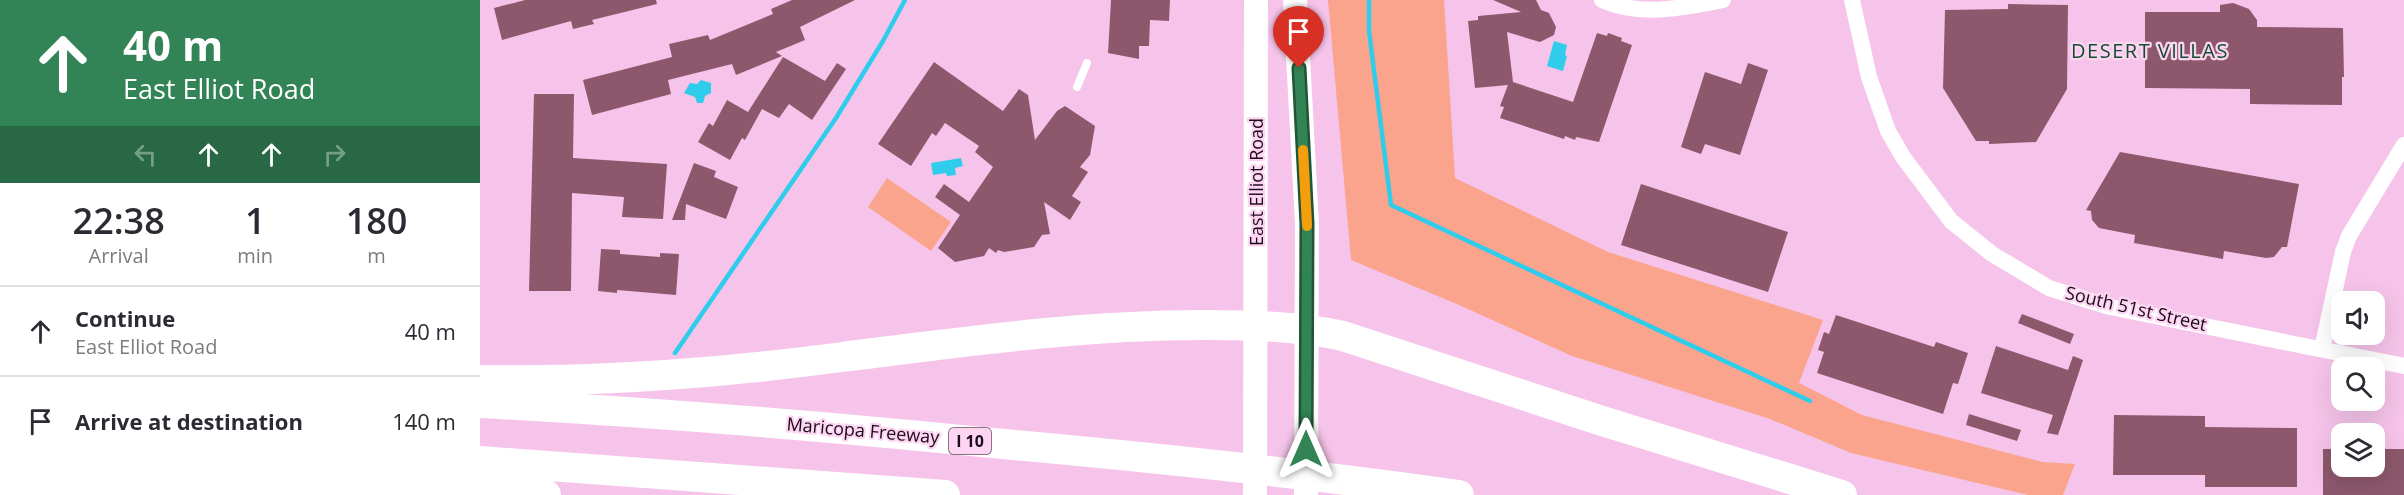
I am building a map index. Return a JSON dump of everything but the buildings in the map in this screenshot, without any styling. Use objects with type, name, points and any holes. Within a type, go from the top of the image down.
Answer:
[{"type":"highway","points":[[480,380],[679,375],[750,369],[966,341],[1106,327],[1257,325],[1307,329],[1343,336],[1599,420],[1842,495]]},
{"type":"highway","name":"Maricopa Freeway","points":[[480,403],[744,420],[926,436],[1203,463],[1459,495]]},
{"type":"highway","points":[[480,461],[945,495]]},
{"type":"highway","points":[[480,488],[546,495]]},
{"type":"main road","name":"East Elliot Road","points":[[1255,495],[1256,0]]},
{"type":"main road","points":[[1295,0],[1307,224],[1306,495]]},
{"type":"street","points":[[1602,0],[1654,10],[1683,8],[1723,0]]},
{"type":"street","name":"South 51st Street","points":[[1852,0],[1869,77],[1888,131],[1922,185],[1951,221],[1974,241],[2049,288],[2110,307],[2404,366]]},
{"type":"street","points":[[2322,349],[2343,252],[2349,236],[2404,145]]},
{"type":"lane","points":[[1077,87],[1088,63]]},
{"type":"shaded area","points":[[1328,0],[1444,0],[1455,178],[1608,252],[1823,320],[1799,383],[1862,415],[2043,462],[2075,464],[2063,495],[2028,495],[1851,453],[1770,419],[1572,356],[1351,260]]},
{"type":"shaded area","points":[[887,178],[951,222],[931,251],[868,207]]},
{"type":"water","points":[[1554,41],[1567,45],[1563,71],[1547,66]]},
{"type":"water","points":[[701,80],[711,83],[711,93],[705,96],[703,103],[697,103],[695,97],[684,93],[690,83],[697,84]]},
{"type":"water","points":[[961,158],[963,166],[955,168],[956,175],[947,176],[946,173],[933,175],[931,163]]},
{"type":"waterway","points":[[675,353],[836,118],[905,0]]},
{"type":"waterway","points":[[1369,0],[1369,31],[1391,205],[1810,401]]},
{"type":"slow traffic","points":[[1303,150],[1307,226]]},
{"type":"district","name":"DESERT VILLAS","points":[[2150,51]]},
{"type":"route","points":[[1299,68],[1307,224],[1306,449]]}]
